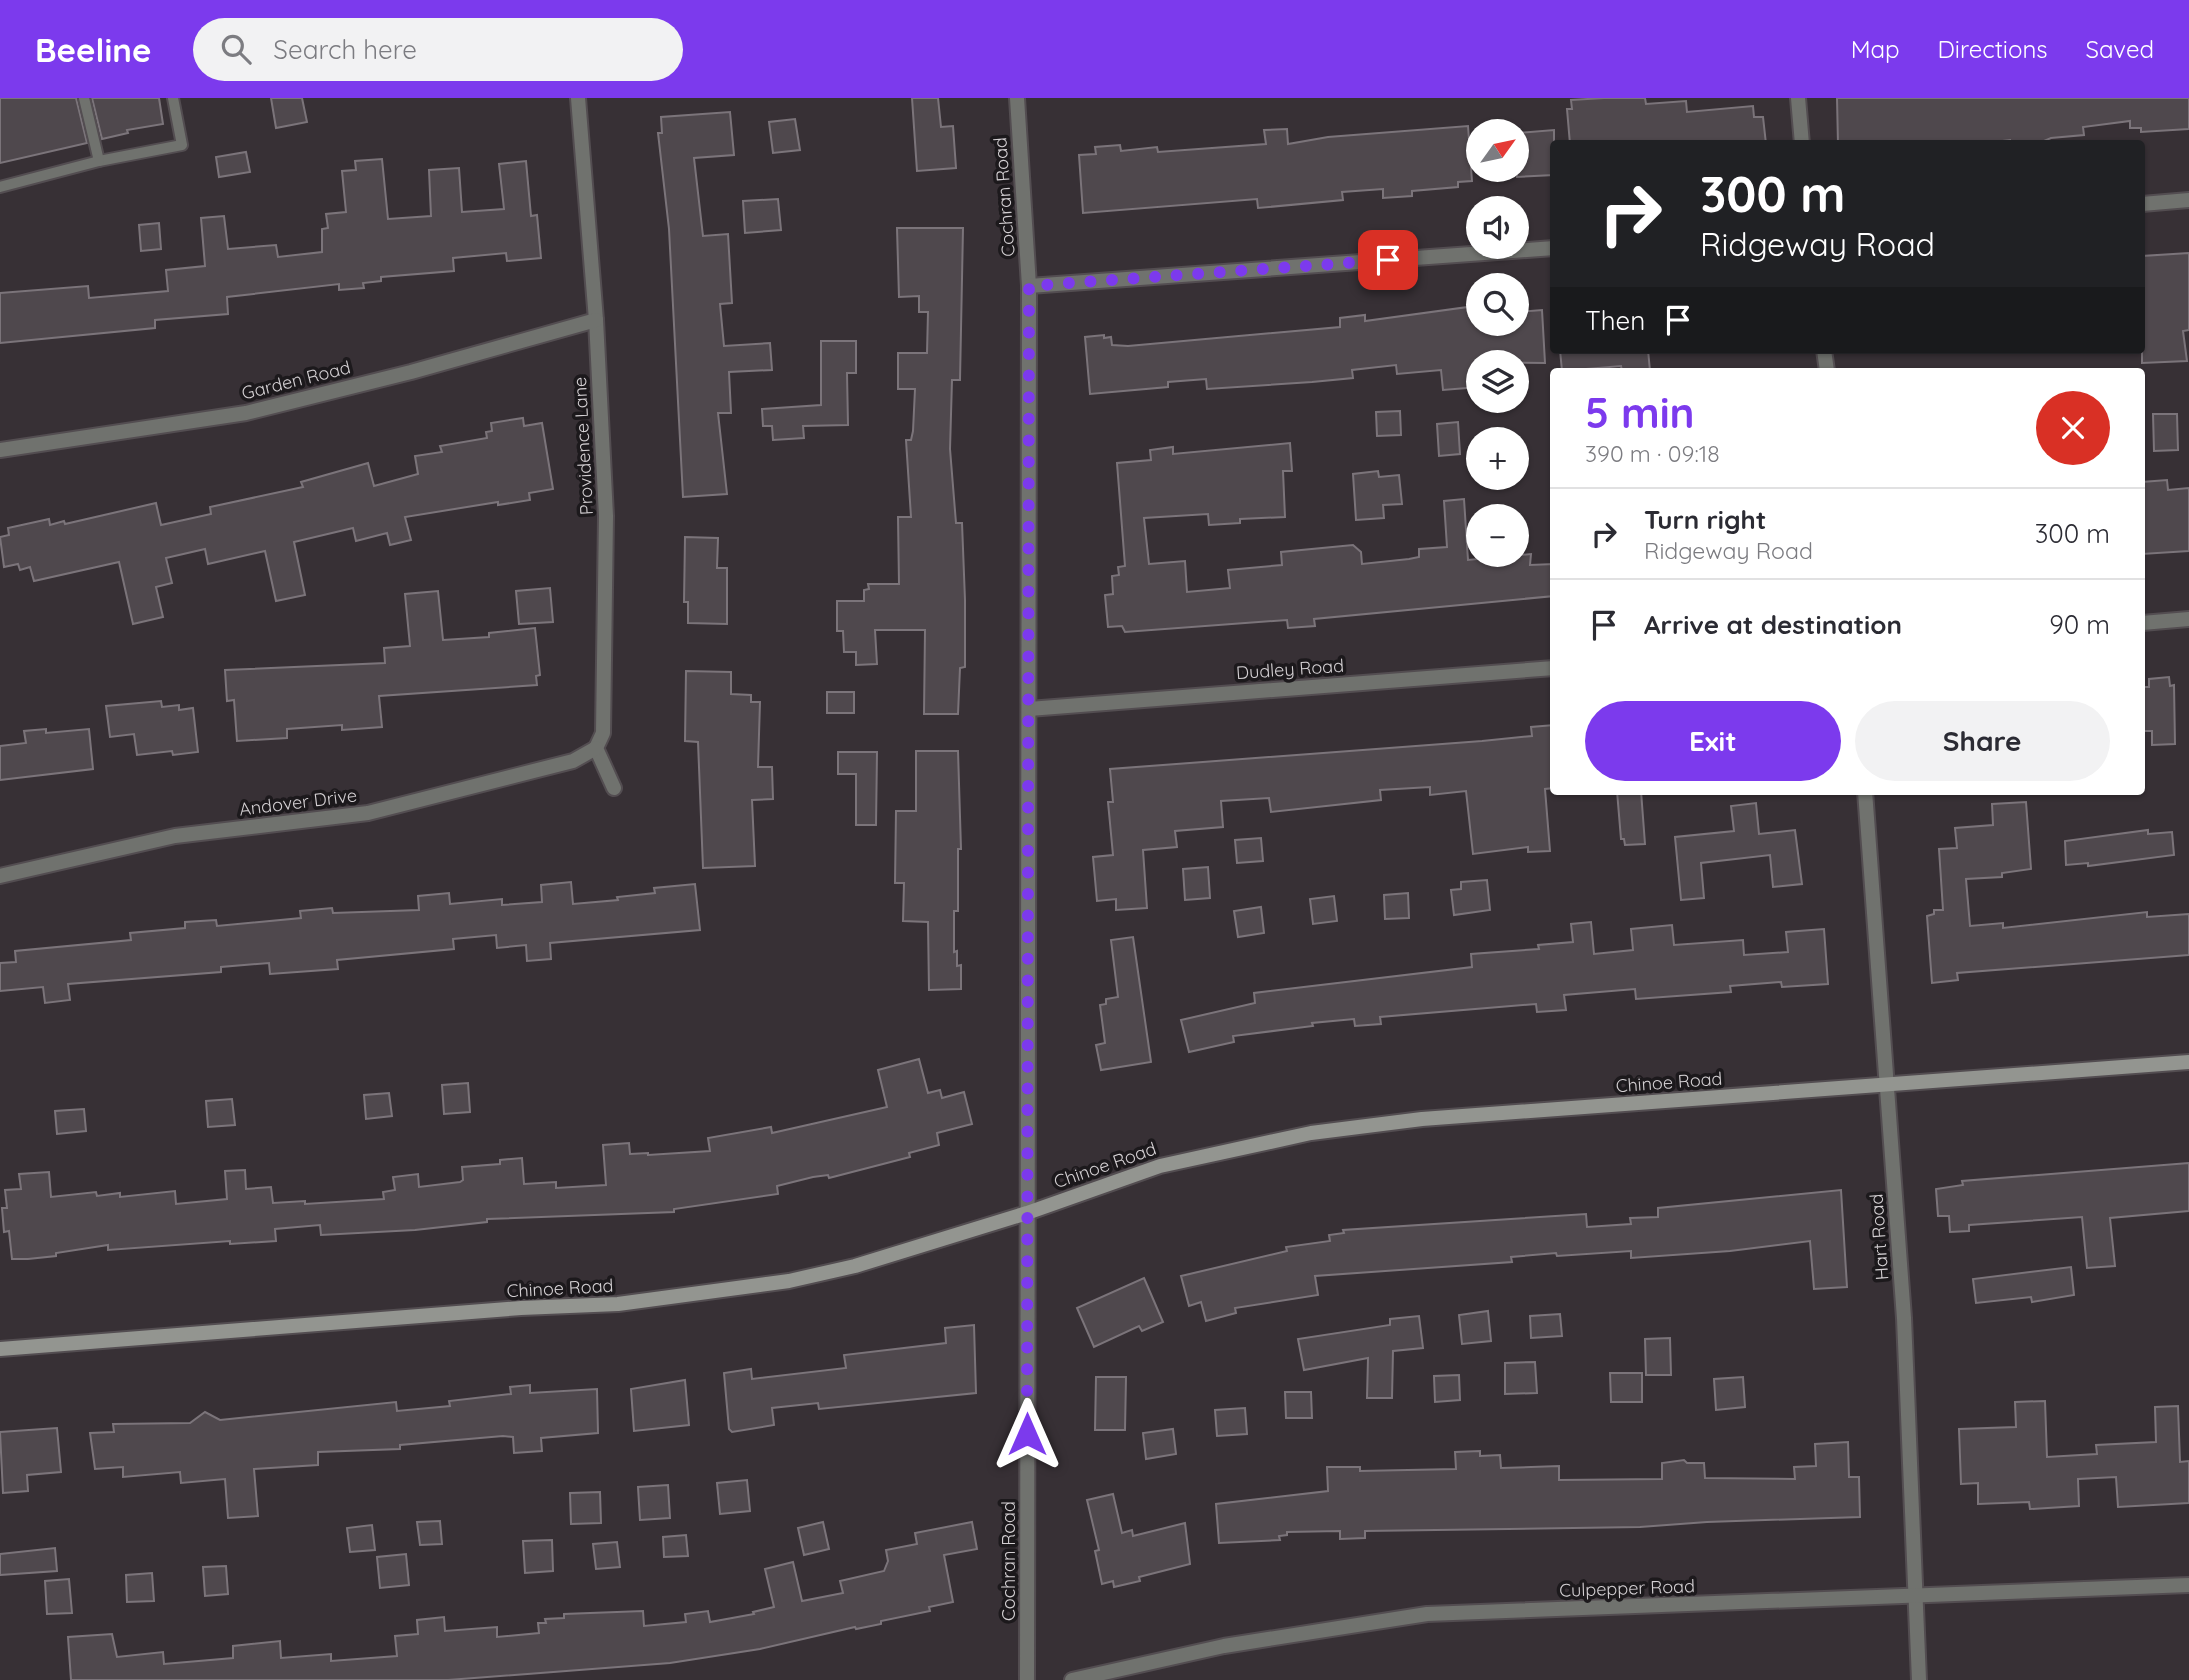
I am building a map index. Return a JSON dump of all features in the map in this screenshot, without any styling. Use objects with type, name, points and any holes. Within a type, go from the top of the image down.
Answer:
[{"type":"street","name":"Providence Lane","points":[[578,98],[596,320],[606,516],[603,733],[596,748]]},
{"type":"street","name":"Cochran Road","points":[[1017,98],[1029,286],[1027,1680]]},
{"type":"street","points":[[1798,98],[1802,140]]},
{"type":"street","points":[[2145,204],[2189,200]]},
{"type":"street","points":[[1029,286],[1550,248]]},
{"type":"street","name":"Garden Road","points":[[0,450],[246,413],[411,372],[596,320]]},
{"type":"street","points":[[2145,623],[2189,619]]},
{"type":"street","name":"Dudley Road","points":[[1029,709],[1550,668]]},
{"type":"street","points":[[596,748],[614,788]]},
{"type":"street","name":"Andover Drive","points":[[0,876],[175,836],[368,813],[573,761],[596,748]]},
{"type":"street","name":"Hart Road","points":[[1865,795],[1904,1318],[1919,1680]]},
{"type":"street","name":"Chinoe Road","points":[[0,1349],[232,1333],[521,1308],[618,1304],[730,1290],[855,1266],[1027,1213],[1160,1166],[1311,1133],[1422,1119],[2189,1062]]},
{"type":"street","name":"Culpepper Road","points":[[1072,1680],[1224,1646],[1427,1614],[2189,1585]]},
{"type":"lane","points":[[84,98],[99,161]]},
{"type":"lane","points":[[0,187],[99,161],[182,145],[173,98]]},
{"type":"building","points":[[0,98],[76,98],[87,143],[0,163]]},
{"type":"building","points":[[92,98],[159,98],[163,124],[127,130],[128,133],[102,139]]},
{"type":"building","points":[[271,98],[302,98],[307,122],[276,128]]},
{"type":"building","points":[[912,98],[938,98],[941,127],[953,126],[956,168],[917,171]]},
{"type":"building","points":[[1645,98],[1646,104],[1686,101],[1687,112],[1753,106],[1754,117],[1763,117],[1766,140],[1570,140],[1567,109],[1572,109],[1571,100]]},
{"type":"building","points":[[1837,98],[2189,98],[2189,129],[2141,132],[2141,128],[2130,128],[2130,121],[2083,127],[2084,135],[2046,140],[1838,140]]},
{"type":"building","points":[[730,112],[734,155],[694,158],[703,236],[728,234],[732,303],[720,304],[724,346],[770,343],[772,370],[729,372],[731,413],[718,413],[727,494],[683,497],[669,229],[658,133],[662,133],[661,117]]},
{"type":"building","points":[[795,119],[800,150],[773,153],[769,122]]},
{"type":"building","points":[[1466,126],[1466,181],[1458,182],[1458,187],[1412,191],[1412,196],[1383,198],[1383,189],[1342,192],[1343,200],[1258,208],[1257,199],[1083,213],[1079,155],[1096,154],[1095,147],[1120,145],[1121,151],[1157,147],[1158,152],[1266,144],[1264,130],[1287,129],[1288,144],[1328,137]]},
{"type":"building","points":[[1554,130],[1554,140],[1550,140],[1550,175],[1530,176],[1530,132]]},
{"type":"building","points":[[246,152],[250,172],[219,177],[216,157]]},
{"type":"building","points":[[382,159],[388,219],[431,216],[429,170],[459,168],[462,212],[504,209],[499,164],[526,161],[531,216],[537,215],[541,258],[507,261],[506,253],[453,258],[454,271],[381,277],[381,281],[363,283],[364,288],[339,290],[339,284],[227,297],[228,314],[155,320],[155,328],[0,343],[0,293],[88,286],[89,298],[168,291],[166,270],[205,266],[201,218],[224,216],[228,249],[276,245],[278,257],[322,252],[322,229],[328,228],[326,214],[346,212],[342,171],[356,170],[355,161]]},
{"type":"building","points":[[778,199],[781,230],[745,233],[743,201]]},
{"type":"building","points":[[159,223],[161,249],[141,251],[139,225]]},
{"type":"building","points":[[897,228],[963,228],[960,380],[952,380],[950,449],[956,523],[962,523],[965,600],[965,667],[960,668],[958,714],[924,714],[925,630],[875,630],[877,664],[856,665],[856,652],[844,652],[843,631],[837,631],[837,601],[864,601],[864,590],[869,589],[868,584],[899,584],[898,517],[911,517],[906,440],[911,440],[913,431],[915,389],[898,389],[898,353],[927,353],[928,312],[919,312],[919,296],[899,297]]},
{"type":"building","points":[[2189,253],[2189,330],[2183,331],[2187,361],[2142,363],[2142,354],[2145,354],[2145,256]]},
{"type":"building","points":[[1466,307],[1466,336],[1529,336],[1529,311],[1542,310],[1545,363],[1529,363],[1529,350],[1466,350],[1466,388],[1443,390],[1441,370],[1397,374],[1396,365],[1352,370],[1353,378],[1312,382],[1207,389],[1206,379],[1168,382],[1168,387],[1090,394],[1085,337],[1104,335],[1104,338],[1111,337],[1112,345],[1128,346],[1340,327],[1340,318],[1365,315],[1365,321]]},
{"type":"building","points":[[821,341],[856,341],[856,373],[847,373],[848,425],[803,426],[804,438],[773,440],[772,426],[763,426],[762,409],[821,405]]},
{"type":"building","points":[[1560,354],[1648,354],[1650,368],[1621,366],[1562,368]]},
{"type":"building","points":[[1400,411],[1401,435],[1377,436],[1376,412]]},
{"type":"building","points":[[2153,414],[2177,414],[2178,450],[2154,451]]},
{"type":"building","points":[[523,418],[524,426],[542,423],[553,489],[529,493],[530,500],[498,505],[498,502],[405,517],[411,540],[390,545],[387,533],[356,541],[353,528],[294,542],[305,595],[276,601],[265,551],[208,564],[205,549],[166,558],[172,583],[156,587],[163,617],[133,624],[119,562],[34,581],[30,567],[20,570],[18,564],[4,567],[0,537],[9,535],[8,528],[49,519],[50,525],[64,521],[65,524],[156,503],[161,525],[211,514],[210,507],[303,487],[301,482],[368,463],[374,486],[418,474],[415,456],[442,452],[440,446],[487,438],[486,432],[492,431],[491,423]]},
{"type":"building","points":[[1458,422],[1460,454],[1439,456],[1437,424]]},
{"type":"building","points":[[1290,443],[1292,471],[1283,471],[1285,517],[1240,519],[1240,523],[1209,525],[1208,514],[1144,518],[1149,564],[1185,561],[1187,592],[1230,588],[1228,570],[1282,565],[1281,552],[1353,545],[1361,552],[1362,564],[1419,557],[1419,549],[1447,547],[1444,501],[1464,499],[1466,567],[1529,567],[1531,554],[1530,565],[1550,564],[1550,596],[1314,619],[1315,626],[1288,628],[1287,620],[1125,632],[1122,626],[1108,627],[1105,595],[1113,594],[1112,576],[1119,575],[1118,567],[1125,566],[1117,463],[1151,460],[1150,450],[1173,447],[1173,454]]},
{"type":"building","points":[[1378,471],[1379,477],[1399,475],[1402,504],[1383,505],[1384,518],[1356,520],[1353,474]]},
{"type":"building","points":[[2167,480],[2168,490],[2189,488],[2189,551],[2145,554],[2145,482]]},
{"type":"building","points":[[685,537],[718,538],[717,568],[727,568],[727,624],[688,623],[688,602],[684,602]]},
{"type":"building","points":[[550,588],[553,622],[519,624],[516,591]]},
{"type":"building","points":[[438,591],[443,640],[489,637],[489,633],[535,628],[540,675],[536,676],[537,685],[379,696],[382,727],[342,730],[342,725],[287,729],[287,738],[237,741],[234,700],[227,701],[225,670],[385,663],[384,648],[410,646],[405,594]]},
{"type":"building","points":[[686,671],[731,672],[731,694],[751,695],[751,702],[760,702],[758,767],[772,767],[773,799],[752,800],[755,866],[703,868],[698,742],[685,741]]},
{"type":"building","points":[[2169,677],[2170,686],[2174,685],[2175,744],[2152,745],[2152,731],[2145,731],[2145,687],[2149,687],[2149,679]]},
{"type":"building","points":[[827,692],[854,692],[854,713],[827,713]]},
{"type":"building","points":[[161,701],[162,707],[179,705],[179,710],[193,708],[198,752],[173,755],[172,751],[137,755],[134,734],[110,737],[106,706]]},
{"type":"building","points":[[1550,725],[1550,788],[1545,789],[1550,851],[1528,852],[1528,847],[1473,854],[1466,791],[1430,795],[1430,787],[1380,790],[1381,800],[1271,812],[1269,798],[1221,801],[1223,827],[1175,831],[1177,847],[1143,850],[1147,908],[1116,910],[1116,899],[1097,901],[1093,857],[1113,855],[1108,802],[1113,802],[1110,769],[1482,741],[1532,736],[1531,727]]},
{"type":"building","points":[[46,729],[46,733],[89,729],[93,769],[0,780],[0,746],[26,743],[24,731]]},
{"type":"building","points":[[916,751],[958,751],[961,849],[958,849],[958,911],[954,911],[954,952],[957,951],[957,966],[961,965],[961,989],[929,990],[928,922],[903,921],[904,883],[895,883],[896,811],[916,811]]},
{"type":"building","points":[[838,752],[877,752],[876,825],[856,825],[856,774],[838,774]]},
{"type":"building","points":[[1617,795],[1641,795],[1645,844],[1625,845],[1624,839],[1621,839]]},
{"type":"building","points":[[2026,802],[2031,869],[2002,873],[2002,877],[1966,879],[1970,926],[2003,923],[2003,928],[2147,912],[2147,917],[2189,914],[2189,955],[1957,973],[1958,980],[1932,983],[1927,916],[1934,914],[1934,910],[1943,910],[1939,849],[1957,848],[1955,828],[1993,825],[1992,804]]},
{"type":"building","points":[[1756,803],[1759,834],[1795,830],[1802,884],[1773,887],[1770,855],[1701,863],[1704,898],[1681,900],[1675,837],[1734,831],[1731,806]]},
{"type":"building","points":[[2148,830],[2148,834],[2172,832],[2174,855],[2088,866],[2088,863],[2066,865],[2065,841]]},
{"type":"building","points":[[1261,838],[1263,861],[1237,863],[1235,840]]},
{"type":"building","points":[[1208,867],[1210,898],[1185,900],[1183,869]]},
{"type":"building","points":[[1487,880],[1490,910],[1454,915],[1451,890],[1461,889],[1461,882]]},
{"type":"building","points":[[571,882],[573,904],[618,900],[617,897],[655,893],[654,888],[695,884],[700,930],[550,943],[551,959],[527,961],[526,945],[497,948],[496,935],[453,939],[454,949],[337,960],[338,969],[270,974],[269,963],[221,967],[221,972],[68,984],[70,1000],[45,1003],[43,987],[0,991],[0,963],[16,962],[15,951],[131,940],[130,933],[185,928],[185,922],[216,920],[217,926],[301,918],[300,911],[332,908],[333,913],[419,910],[418,896],[449,893],[450,904],[502,899],[502,905],[542,902],[541,885]]},
{"type":"building","points":[[1408,893],[1409,918],[1385,919],[1384,895]]},
{"type":"building","points":[[1334,896],[1337,921],[1313,924],[1310,899]]},
{"type":"building","points":[[1261,907],[1264,933],[1238,937],[1234,911]]},
{"type":"building","points":[[1591,922],[1594,954],[1633,950],[1631,929],[1672,925],[1674,945],[1743,940],[1744,955],[1788,952],[1786,932],[1824,929],[1828,984],[1782,987],[1781,982],[1730,986],[1731,992],[1636,999],[1635,989],[1564,995],[1566,1010],[1537,1012],[1536,1004],[1380,1017],[1381,1024],[1355,1026],[1354,1019],[1312,1023],[1313,1026],[1233,1036],[1234,1042],[1189,1052],[1181,1020],[1255,1003],[1254,993],[1472,967],[1471,954],[1539,949],[1538,945],[1573,942],[1571,924]]},
{"type":"building","points":[[1133,937],[1151,1062],[1101,1070],[1096,1045],[1105,1043],[1100,1005],[1106,1004],[1106,999],[1118,997],[1111,940]]},
{"type":"building","points":[[919,1059],[928,1093],[940,1090],[942,1098],[964,1092],[972,1124],[937,1133],[939,1145],[909,1153],[910,1157],[829,1178],[828,1175],[813,1177],[777,1186],[778,1194],[674,1209],[674,1212],[487,1219],[487,1222],[415,1230],[321,1235],[320,1225],[275,1229],[276,1241],[230,1244],[230,1241],[108,1250],[108,1245],[28,1259],[12,1259],[9,1231],[4,1232],[2,1208],[7,1208],[5,1190],[21,1189],[19,1174],[49,1172],[51,1197],[96,1192],[97,1196],[120,1193],[120,1197],[175,1191],[176,1204],[227,1199],[225,1171],[245,1170],[246,1189],[271,1187],[273,1203],[305,1201],[305,1204],[384,1199],[383,1192],[395,1190],[393,1177],[418,1174],[419,1187],[460,1182],[463,1180],[462,1167],[500,1164],[500,1160],[522,1158],[524,1184],[556,1182],[556,1188],[606,1185],[603,1145],[629,1143],[630,1154],[710,1151],[708,1138],[771,1127],[772,1133],[887,1107],[878,1070]]},
{"type":"building","points":[[468,1083],[470,1112],[444,1114],[442,1085]]},
{"type":"building","points":[[389,1093],[392,1116],[366,1119],[364,1095]]},
{"type":"building","points":[[232,1099],[235,1125],[208,1127],[206,1101]]},
{"type":"building","points":[[84,1109],[86,1131],[57,1134],[55,1111]]},
{"type":"building","points":[[2189,1163],[2189,1211],[2110,1218],[2115,1266],[2087,1268],[2082,1217],[1969,1225],[1969,1231],[1950,1232],[1949,1216],[1938,1216],[1936,1189],[1963,1185],[1962,1181]]},
{"type":"building","points":[[1841,1190],[1847,1287],[1814,1289],[1810,1241],[1730,1251],[1631,1258],[1631,1251],[1557,1256],[1556,1253],[1511,1257],[1512,1262],[1315,1276],[1318,1295],[1235,1308],[1236,1313],[1206,1321],[1201,1302],[1189,1306],[1181,1276],[1287,1251],[1286,1247],[1330,1241],[1329,1235],[1344,1233],[1343,1230],[1586,1214],[1587,1227],[1631,1224],[1630,1218],[1658,1217],[1658,1208]]},
{"type":"building","points":[[2071,1267],[2074,1295],[2032,1302],[2031,1297],[1976,1303],[1973,1279]]},
{"type":"building","points":[[1144,1278],[1163,1322],[1142,1331],[1139,1326],[1094,1347],[1077,1308]]},
{"type":"building","points":[[1488,1311],[1491,1341],[1462,1344],[1459,1315]]},
{"type":"building","points":[[1560,1314],[1562,1336],[1531,1338],[1530,1316]]},
{"type":"building","points":[[1419,1316],[1423,1348],[1393,1351],[1392,1398],[1367,1398],[1368,1358],[1304,1370],[1298,1339],[1390,1325],[1390,1319]]},
{"type":"building","points":[[974,1325],[976,1393],[819,1409],[818,1403],[772,1408],[774,1425],[732,1432],[729,1429],[724,1373],[751,1369],[752,1379],[846,1368],[844,1355],[946,1343],[945,1328]]},
{"type":"building","points":[[1670,1338],[1671,1375],[1646,1375],[1645,1339]]},
{"type":"building","points":[[1535,1362],[1537,1393],[1505,1394],[1505,1363]]},
{"type":"building","points":[[1610,1373],[1642,1373],[1642,1402],[1611,1402]]},
{"type":"building","points":[[1459,1375],[1460,1400],[1435,1402],[1434,1376]]},
{"type":"building","points":[[1096,1377],[1126,1377],[1125,1430],[1095,1430]]},
{"type":"building","points":[[1743,1377],[1745,1407],[1716,1410],[1714,1379]]},
{"type":"building","points":[[685,1380],[689,1425],[634,1431],[631,1389]]},
{"type":"building","points":[[530,1385],[530,1393],[597,1389],[598,1433],[541,1438],[542,1451],[514,1453],[513,1437],[503,1436],[400,1445],[400,1449],[318,1452],[318,1465],[254,1469],[258,1516],[228,1518],[225,1479],[181,1483],[180,1472],[123,1477],[123,1467],[95,1469],[90,1433],[114,1432],[113,1424],[190,1423],[205,1412],[220,1420],[396,1402],[397,1411],[450,1406],[449,1401],[511,1394],[510,1387]]},
{"type":"building","points":[[1285,1392],[1311,1392],[1312,1418],[1286,1418]]},
{"type":"building","points":[[2045,1401],[2047,1457],[2097,1454],[2096,1445],[2156,1442],[2155,1407],[2178,1406],[2180,1462],[2189,1461],[2189,1503],[2118,1507],[2116,1477],[2078,1479],[2079,1506],[2030,1509],[2029,1502],[1978,1504],[1978,1483],[1961,1484],[1959,1429],[2016,1427],[2015,1402]]},
{"type":"building","points":[[1245,1408],[1247,1434],[1217,1436],[1215,1410]]},
{"type":"building","points":[[57,1428],[61,1472],[27,1475],[28,1491],[3,1493],[0,1432]]},
{"type":"building","points":[[1173,1429],[1176,1454],[1146,1459],[1143,1433]]},
{"type":"building","points":[[1848,1442],[1849,1477],[1859,1477],[1860,1517],[1640,1527],[1365,1531],[1365,1538],[1340,1539],[1340,1531],[1287,1532],[1287,1535],[1279,1536],[1280,1540],[1219,1543],[1216,1504],[1328,1491],[1327,1467],[1360,1467],[1360,1471],[1456,1469],[1455,1452],[1480,1451],[1480,1456],[1500,1455],[1501,1468],[1559,1466],[1559,1480],[1662,1479],[1662,1463],[1684,1460],[1687,1463],[1704,1463],[1705,1478],[1795,1479],[1794,1467],[1816,1466],[1815,1444]]},
{"type":"building","points":[[747,1480],[750,1511],[720,1514],[717,1483]]},
{"type":"building","points":[[668,1485],[670,1518],[640,1520],[638,1487]]},
{"type":"building","points":[[600,1492],[601,1523],[571,1524],[570,1493]]},
{"type":"building","points":[[1113,1494],[1122,1533],[1132,1530],[1133,1536],[1185,1523],[1190,1564],[1139,1577],[1140,1581],[1114,1587],[1113,1581],[1102,1584],[1095,1551],[1099,1550],[1087,1500]]},
{"type":"building","points":[[440,1521],[442,1544],[420,1545],[417,1522]]},
{"type":"building","points":[[823,1522],[829,1549],[804,1555],[798,1528]]},
{"type":"building","points":[[972,1522],[977,1549],[944,1555],[953,1602],[929,1607],[930,1611],[881,1621],[881,1624],[856,1629],[855,1627],[760,1649],[670,1663],[448,1680],[71,1680],[68,1637],[112,1634],[117,1657],[163,1652],[164,1664],[233,1658],[233,1646],[280,1641],[281,1658],[331,1654],[331,1661],[397,1656],[395,1636],[418,1634],[417,1620],[444,1617],[445,1631],[497,1627],[497,1637],[539,1633],[538,1623],[546,1623],[545,1619],[564,1618],[564,1614],[643,1611],[644,1626],[686,1622],[685,1614],[708,1611],[710,1622],[754,1614],[753,1612],[774,1607],[765,1569],[793,1562],[802,1601],[843,1593],[840,1581],[884,1571],[888,1561],[886,1550],[917,1544],[915,1533]]},
{"type":"building","points":[[372,1525],[375,1550],[350,1552],[347,1528]]},
{"type":"building","points":[[686,1535],[688,1556],[664,1557],[663,1537]]},
{"type":"building","points":[[552,1540],[553,1571],[525,1573],[523,1541]]},
{"type":"building","points":[[617,1542],[620,1567],[596,1569],[593,1544]]},
{"type":"building","points":[[55,1548],[57,1571],[0,1575],[0,1554]]},
{"type":"building","points":[[406,1554],[409,1585],[380,1588],[377,1557]]},
{"type":"building","points":[[226,1566],[228,1594],[205,1596],[203,1567]]},
{"type":"building","points":[[152,1573],[154,1601],[127,1602],[126,1575]]},
{"type":"building","points":[[69,1579],[72,1613],[47,1614],[45,1581]]},
{"type":"route","points":[[1027,1434],[1029,286],[1388,260]]}]
